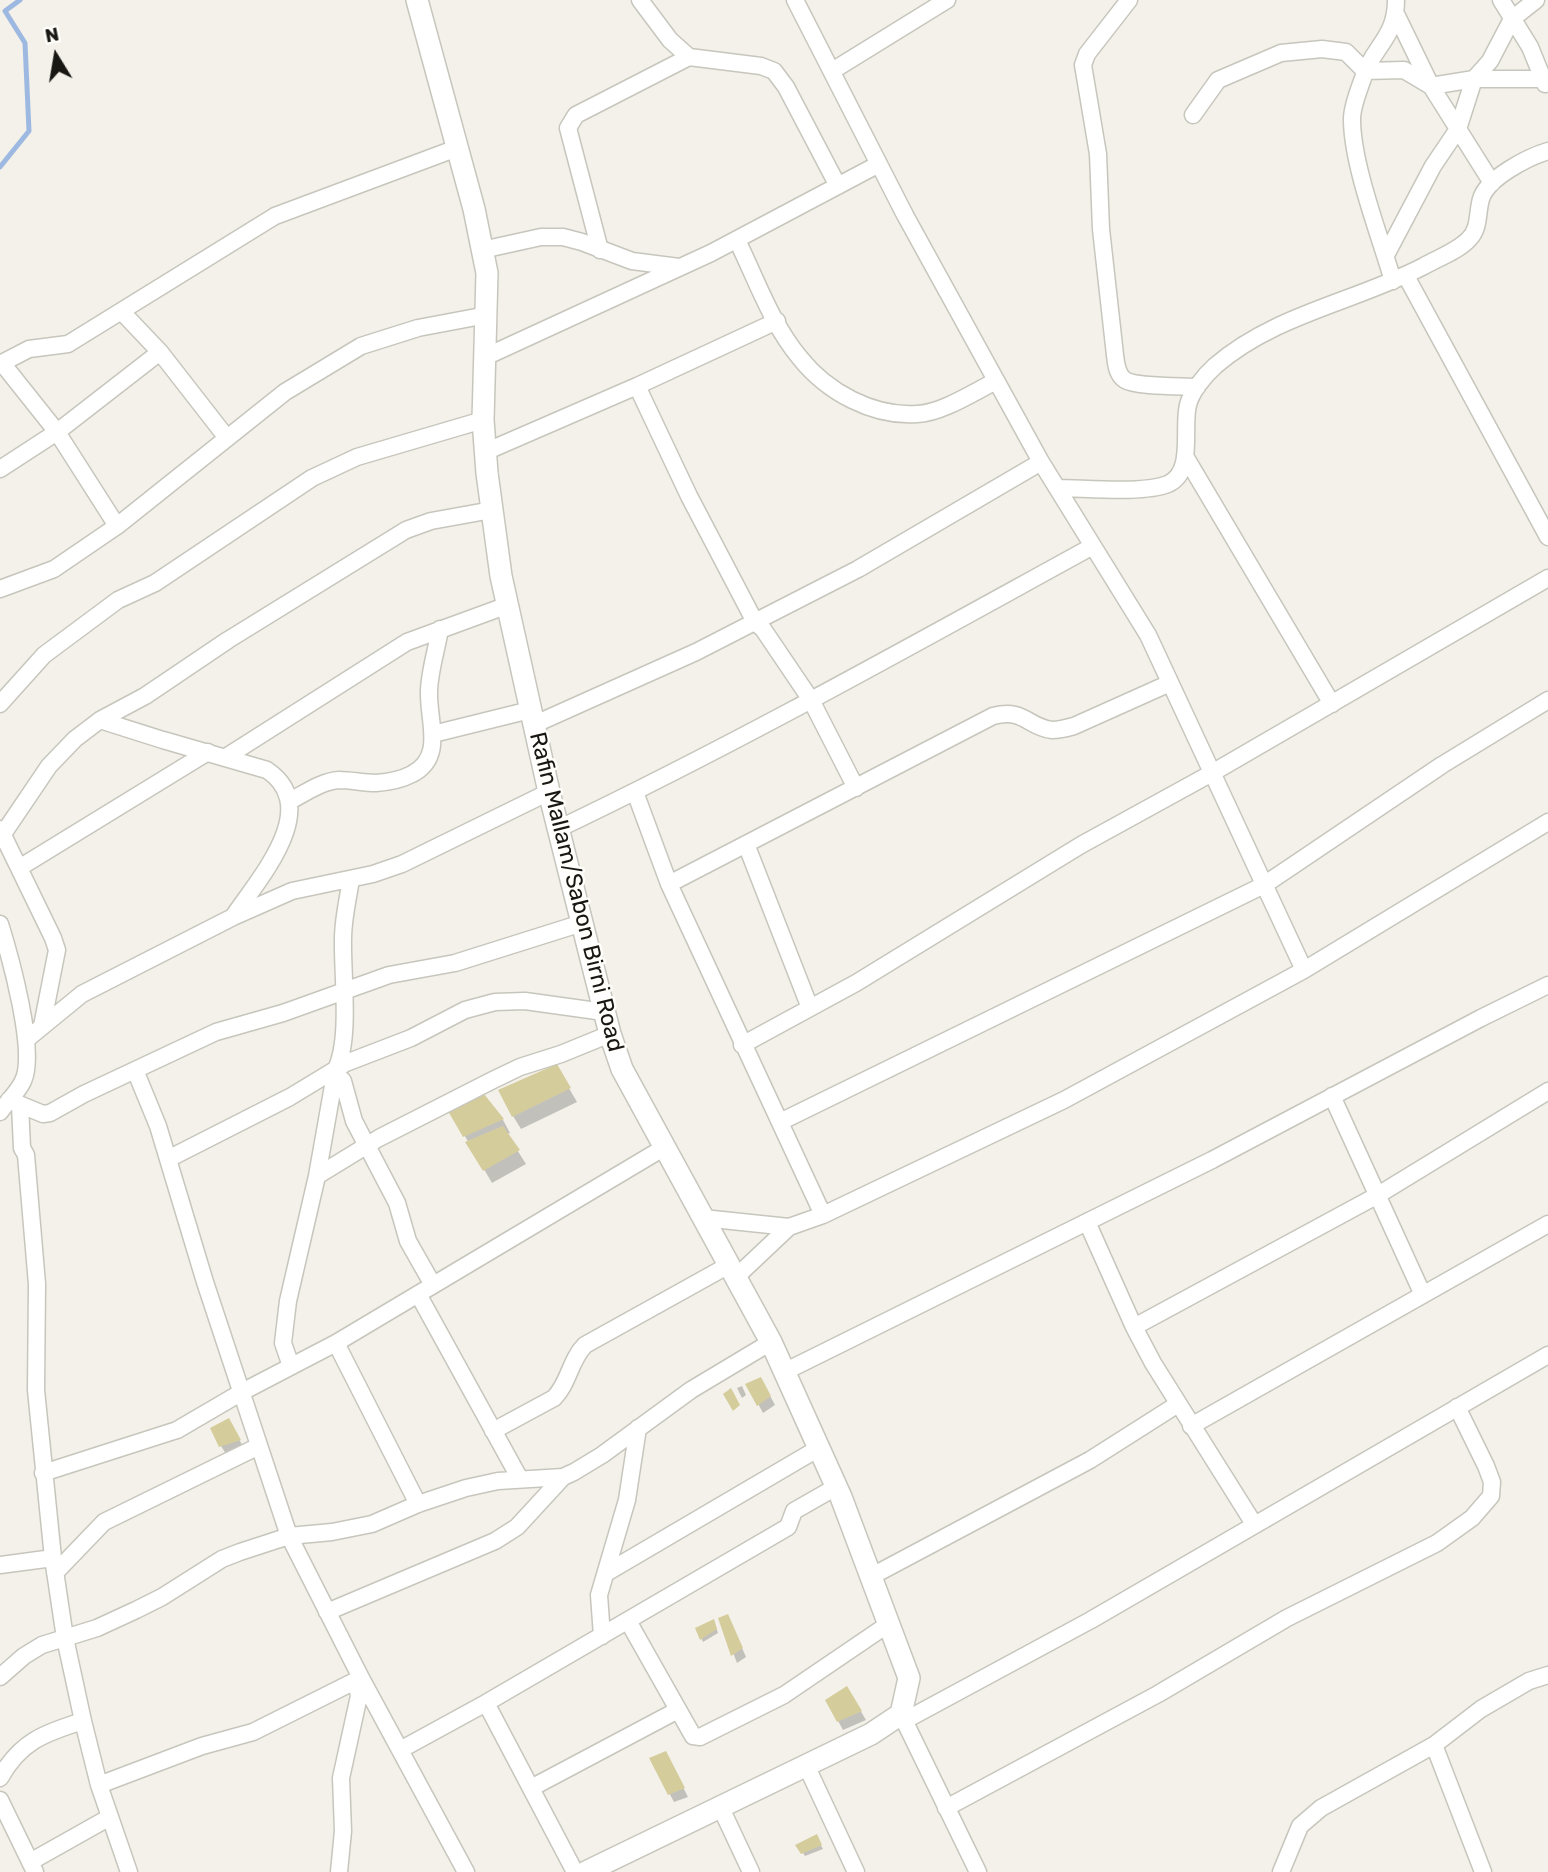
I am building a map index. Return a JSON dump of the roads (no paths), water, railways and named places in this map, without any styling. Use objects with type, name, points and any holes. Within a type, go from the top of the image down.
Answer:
[{"type":"street","name":"Rafin Mallam/Sabon Birni Road","points":[[417,0],[474,209],[487,273],[483,420],[485,452],[508,605],[558,830],[610,1034],[622,1069],[771,1342],[819,1447],[872,1576],[909,1678],[902,1717]]},
{"type":"street","points":[[640,0],[670,40],[689,57]]},
{"type":"street","points":[[795,0],[879,164],[1041,462],[1148,635],[1304,970]]},
{"type":"street","points":[[1129,0],[1092,46],[1083,65],[1098,155],[1101,229],[1115,355],[1118,372],[1124,380],[1197,387]]},
{"type":"street","points":[[1192,115],[1218,80],[1281,53],[1322,48],[1346,52],[1365,71],[1404,70],[1431,86],[1474,79],[1546,82],[1530,47],[1502,0]]},
{"type":"street","points":[[1386,256],[1433,166],[1458,129],[1474,79],[1490,61],[1511,19],[1536,0]]},
{"type":"street","points":[[832,71],[941,2]]},
{"type":"street","points":[[1396,7],[1390,34],[1365,71],[1352,117],[1355,149],[1386,256],[1548,537]]},
{"type":"street","points":[[1396,7],[1431,86],[1492,183]]},
{"type":"street","points":[[600,250],[568,128],[571,121],[576,115],[689,57],[761,66],[774,71],[786,87],[838,186]]},
{"type":"street","points":[[117,526],[57,432],[1,364],[29,349],[68,344],[275,216],[457,148]]},
{"type":"street","points":[[1057,488],[1143,488],[1168,484],[1179,476],[1185,456],[1188,405],[1197,387],[1213,368],[1246,343],[1299,315],[1400,279],[1470,239],[1477,227],[1482,195],[1492,183],[1546,148]]},
{"type":"street","points":[[485,357],[737,240],[879,164]]},
{"type":"street","points":[[482,250],[541,237],[563,237],[632,261],[679,267]]},
{"type":"street","points":[[737,240],[777,321],[799,358],[854,402],[876,410],[918,415],[950,405],[996,381]]},
{"type":"street","points":[[122,312],[160,352],[227,438]]},
{"type":"street","points":[[0,589],[54,569],[117,526],[285,392],[361,346],[427,326],[487,315]]},
{"type":"street","points":[[485,452],[777,321]]},
{"type":"street","points":[[0,469],[57,432],[160,352]]},
{"type":"street","points":[[637,386],[755,622],[763,629],[811,700],[856,788]]},
{"type":"street","points":[[0,704],[44,655],[118,600],[155,583],[312,478],[357,457],[483,420]]},
{"type":"street","points":[[1185,456],[1332,704]]},
{"type":"street","points":[[433,734],[532,718],[696,652],[858,569],[1041,462]]},
{"type":"street","points":[[42,1026],[57,950],[1,832],[49,766],[75,738],[100,720],[145,696],[228,640],[406,530],[431,522],[492,510]]},
{"type":"street","points":[[558,830],[811,700],[1093,546]]},
{"type":"street","points":[[742,1045],[856,983],[1081,845],[1212,774],[1548,578]]},
{"type":"street","points":[[226,757],[396,649],[440,629],[508,605]]},
{"type":"street","points":[[290,800],[336,780],[375,783],[401,780],[423,768],[429,760],[433,734],[429,690],[440,629]]},
{"type":"street","points":[[669,884],[993,716],[1004,713],[1023,715],[1041,727],[1060,730],[1170,683]]},
{"type":"street","points":[[780,1122],[1264,885],[1442,765],[1548,701]]},
{"type":"street","points":[[100,720],[267,770],[286,788],[290,800],[290,819],[282,842],[233,917]]},
{"type":"street","points":[[19,869],[208,752]]},
{"type":"street","points":[[27,1039],[82,994],[102,982],[233,917],[292,891],[351,879],[402,864],[549,792]]},
{"type":"street","points":[[635,792],[669,884],[822,1214]]},
{"type":"street","points":[[493,1430],[554,1398],[562,1391],[577,1353],[585,1345],[732,1271],[789,1227],[1064,1100],[1304,970],[1548,822]]},
{"type":"street","points":[[746,844],[810,1008]]},
{"type":"street","points":[[291,1366],[283,1343],[284,1328],[341,1054],[345,991],[343,928],[351,879]]},
{"type":"street","points":[[10,1105],[43,1114],[50,1113],[216,1032],[389,975],[455,963],[582,923]]},
{"type":"street","points":[[0,925],[27,1039],[24,1080],[10,1105],[26,1155],[37,1284],[36,1390],[54,1565],[65,1638],[83,1721],[99,1785],[129,1872]]},
{"type":"street","points":[[786,1371],[1212,1160],[1548,985]]},
{"type":"street","points":[[168,1158],[290,1097],[362,1056],[411,1038],[465,1010],[495,1002],[525,1001],[604,1012]]},
{"type":"street","points":[[317,1176],[367,1145],[520,1067],[610,1034]]},
{"type":"street","points":[[135,1070],[158,1126],[205,1282],[289,1536],[359,1680],[466,1872]]},
{"type":"street","points":[[336,1071],[343,1081],[349,1111],[397,1203],[408,1241],[433,1285]]},
{"type":"street","points":[[1134,1327],[1378,1195],[1548,1091]]},
{"type":"street","points":[[1332,1096],[1423,1295]]},
{"type":"street","points":[[43,1473],[177,1430],[242,1392],[336,1343],[665,1147]]},
{"type":"street","points":[[703,1218],[789,1227]]},
{"type":"street","points":[[1087,1222],[1134,1327],[1191,1426],[1254,1524]]},
{"type":"street","points":[[1191,1426],[1548,1224]]},
{"type":"street","points":[[418,1294],[520,1479]]},
{"type":"street","points":[[0,1677],[24,1656],[42,1645],[136,1610],[222,1559],[289,1536],[332,1532],[372,1524],[418,1504],[477,1486],[520,1479],[563,1477],[583,1468],[691,1390],[771,1342]]},
{"type":"street","points":[[336,1343],[418,1504]]},
{"type":"street","points":[[586,1872],[619,1865],[720,1806],[871,1734],[1091,1620],[1548,1355]]},
{"type":"street","points":[[872,1576],[1090,1460],[1178,1404]]},
{"type":"street","points":[[946,1808],[1157,1694],[1287,1618],[1437,1543],[1472,1518],[1490,1496],[1492,1482],[1457,1407]]},
{"type":"street","points":[[601,1636],[599,1595],[626,1500],[638,1428]]},
{"type":"street","points":[[0,1565],[54,1565],[104,1522],[260,1446]]},
{"type":"street","points":[[606,1573],[819,1447]]},
{"type":"street","points":[[327,1612],[495,1541],[517,1527],[563,1477]]},
{"type":"street","points":[[400,1750],[486,1703],[788,1527],[794,1511],[836,1487]]},
{"type":"street","points":[[628,1621],[693,1736],[700,1737],[784,1695],[890,1623]]},
{"type":"street","points":[[1281,1872],[1300,1826],[1321,1808],[1434,1745],[1481,1709],[1529,1681],[1548,1675]]},
{"type":"street","points":[[99,1785],[202,1746],[253,1732],[359,1680]]},
{"type":"street","points":[[339,1872],[343,1831],[341,1778],[359,1696],[359,1680]]},
{"type":"street","points":[[486,1703],[575,1872]]},
{"type":"street","points":[[531,1788],[678,1710]]},
{"type":"street","points":[[902,1717],[978,1872]]},
{"type":"street","points":[[0,1778],[21,1748],[59,1728],[83,1721]]},
{"type":"street","points":[[1434,1745],[1483,1872]]},
{"type":"street","points":[[806,1765],[856,1872]]},
{"type":"street","points":[[0,1800],[32,1867],[110,1817]]},
{"type":"street","points":[[720,1806],[751,1872]]},
{"type":"waterway","points":[[0,167],[29,131],[25,43],[5,11],[20,0]]}]
